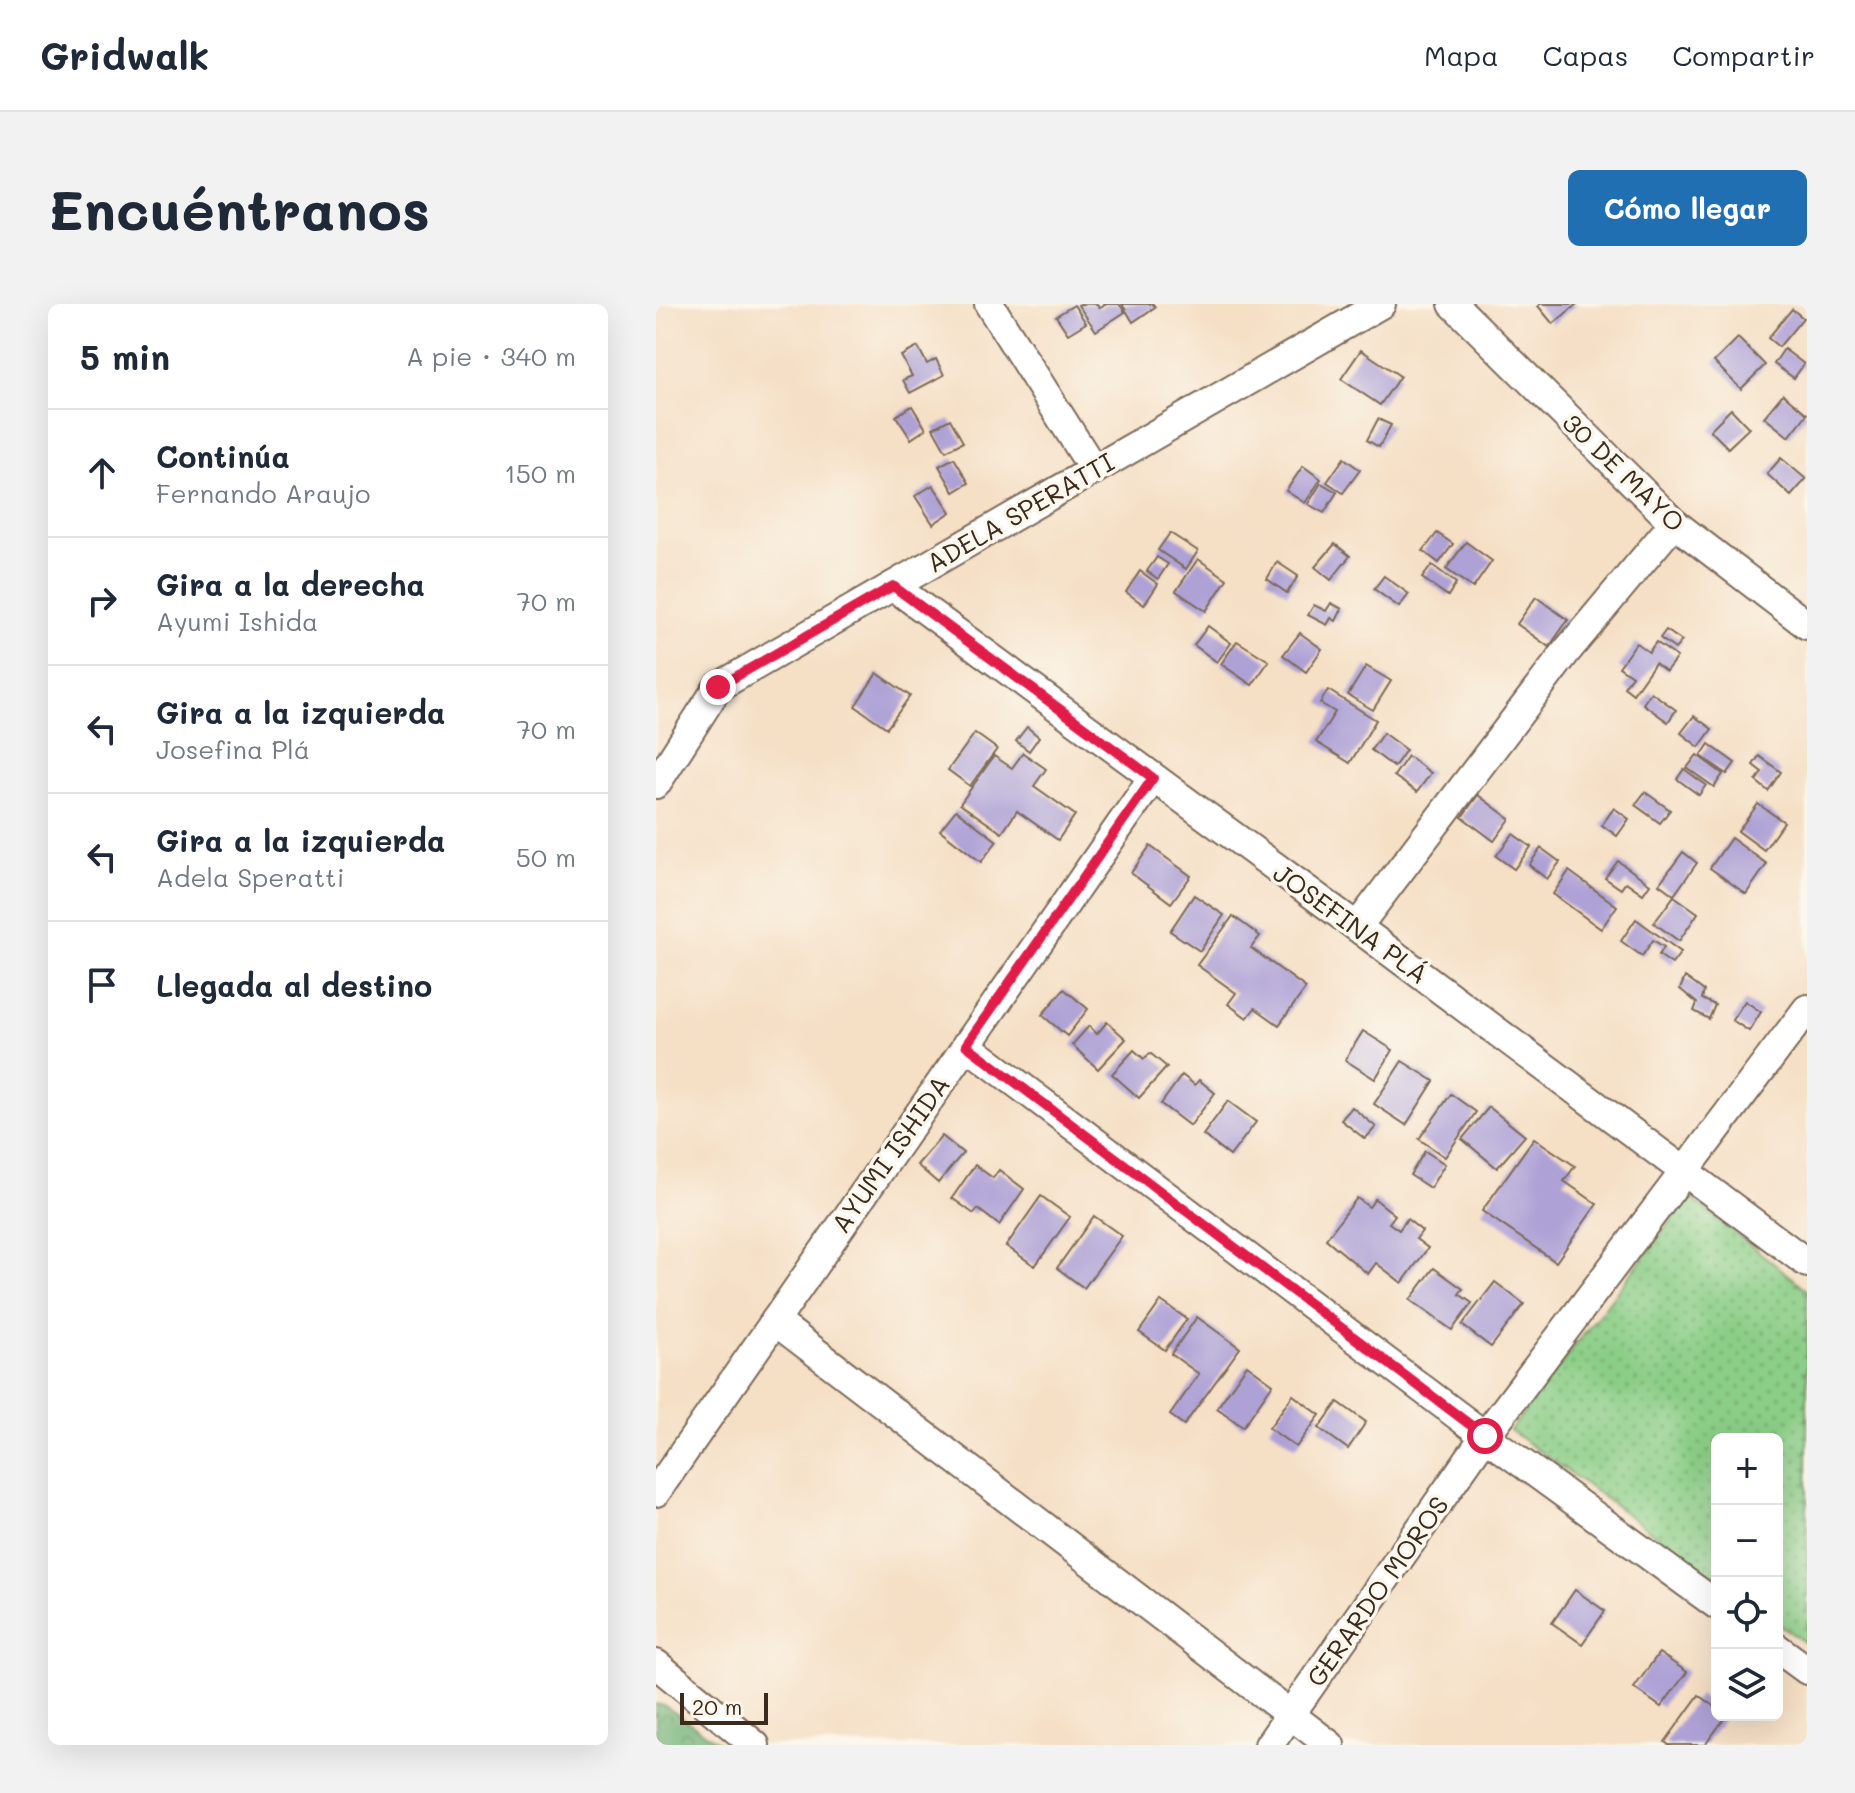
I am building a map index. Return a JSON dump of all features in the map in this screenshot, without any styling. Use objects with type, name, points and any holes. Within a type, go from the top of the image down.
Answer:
[{"type":"street","points":[[989,304],[1094,470]]},
{"type":"street","name":"ADELA SPERATTI","points":[[656,784],[718,687],[1381,304]]},
{"type":"street","name":"30 DE MAYO","points":[[1453,304],[1674,523],[1807,625]]},
{"type":"street","points":[[1357,927],[1566,652],[1674,523]]},
{"type":"street","name":"JOSEFINA PLÁ","points":[[893,586],[1807,1263]]},
{"type":"street","name":"AYUMI ISHIDA","points":[[656,1492],[1153,778]]},
{"type":"street","points":[[1685,1173],[1807,1009]]},
{"type":"street","points":[[966,1045],[1485,1436],[1711,1601]]},
{"type":"street","name":"GERARDO MOROS","points":[[1269,1745],[1485,1436],[1685,1173]]},
{"type":"street","points":[[775,1321],[1330,1745]]},
{"type":"street","points":[[1778,1649],[1807,1670]]},
{"type":"street","points":[[656,1664],[755,1745]]},
{"type":"green space","points":[[1690,1197],[1807,1290],[1807,1644],[1783,1627],[1783,1433],[1711,1433],[1711,1575],[1510,1430]]},
{"type":"green space","points":[[656,1704],[665,1706],[722,1745],[656,1745]]},
{"type":"building","points":[[1080,304],[1097,304],[1099,308],[1105,304],[1119,304],[1125,312],[1096,331]]},
{"type":"building","points":[[1122,304],[1153,304],[1155,307],[1133,322]]},
{"type":"building","points":[[1577,304],[1553,324],[1538,306]]},
{"type":"building","points":[[1074,305],[1086,323],[1068,334],[1056,316]]},
{"type":"building","points":[[1792,309],[1803,318],[1779,347],[1768,338]]},
{"type":"building","points":[[1738,338],[1765,365],[1741,389],[1714,362]]},
{"type":"building","points":[[918,347],[927,364],[936,359],[944,375],[910,393],[903,380],[912,376],[901,356]]},
{"type":"building","points":[[1784,349],[1804,364],[1794,378],[1774,364]]},
{"type":"building","points":[[1361,350],[1400,376],[1380,405],[1341,379]]},
{"type":"building","points":[[1783,394],[1807,414],[1789,437],[1764,417]]},
{"type":"building","points":[[912,406],[926,429],[911,439],[896,416]]},
{"type":"building","points":[[1731,409],[1749,428],[1728,448],[1710,430]]},
{"type":"building","points":[[950,419],[963,442],[946,451],[933,428]]},
{"type":"building","points":[[1378,419],[1391,425],[1379,447],[1367,440]]},
{"type":"building","points":[[954,458],[969,483],[954,492],[939,466]]},
{"type":"building","points":[[1344,458],[1360,470],[1343,493],[1327,482]]},
{"type":"building","points":[[1781,458],[1806,479],[1791,496],[1767,474]]},
{"type":"building","points":[[1303,466],[1321,479],[1305,503],[1286,491]]},
{"type":"building","points":[[1321,483],[1337,492],[1324,513],[1308,504]]},
{"type":"building","points":[[933,485],[951,512],[933,524],[915,496]]},
{"type":"building","points":[[1170,533],[1198,551],[1186,569],[1158,550]]},
{"type":"building","points":[[1437,533],[1453,544],[1439,563],[1423,551]]},
{"type":"building","points":[[1466,542],[1492,561],[1473,588],[1446,569]]},
{"type":"building","points":[[1335,544],[1350,556],[1331,580],[1315,567]]},
{"type":"building","points":[[1157,557],[1168,564],[1158,579],[1147,571]]},
{"type":"building","points":[[1198,559],[1227,579],[1206,611],[1176,591]]},
{"type":"building","points":[[1277,562],[1298,576],[1287,593],[1267,579]]},
{"type":"building","points":[[1432,565],[1456,583],[1448,596],[1422,578]]},
{"type":"building","points":[[1140,571],[1158,584],[1144,605],[1126,592]]},
{"type":"building","points":[[1384,576],[1409,594],[1399,607],[1374,589]]},
{"type":"building","points":[[1536,597],[1568,620],[1549,647],[1517,624]]},
{"type":"building","points":[[1331,603],[1342,609],[1336,621],[1331,618],[1327,625],[1308,615],[1314,605],[1326,611]]},
{"type":"building","points":[[1208,626],[1231,643],[1217,662],[1194,645]]},
{"type":"building","points":[[1666,630],[1682,641],[1675,649],[1660,638]]},
{"type":"building","points":[[1300,633],[1322,649],[1306,672],[1283,655]]},
{"type":"building","points":[[1237,641],[1269,661],[1252,685],[1221,664]]},
{"type":"building","points":[[1656,642],[1677,657],[1666,671],[1655,663],[1633,694],[1624,687],[1632,676],[1619,667],[1636,643],[1649,652]]},
{"type":"building","points":[[1366,666],[1391,681],[1373,710],[1348,695]]},
{"type":"building","points":[[877,673],[910,696],[887,728],[855,706]]},
{"type":"building","points":[[1328,690],[1376,720],[1350,763],[1316,742],[1335,712],[1320,703]]},
{"type":"building","points":[[1651,692],[1676,710],[1668,722],[1643,704]]},
{"type":"building","points":[[1694,716],[1712,729],[1699,747],[1681,733]]},
{"type":"building","points":[[1027,727],[1039,737],[1029,751],[1016,741]]},
{"type":"building","points":[[975,733],[997,749],[970,786],[948,770]]},
{"type":"building","points":[[1383,733],[1406,750],[1394,767],[1371,750]]},
{"type":"building","points":[[1709,744],[1735,763],[1727,774],[1701,756]]},
{"type":"building","points":[[1023,753],[1046,769],[1034,786],[1075,815],[1058,840],[1017,811],[1002,833],[960,804],[994,756],[1012,768]]},
{"type":"building","points":[[1697,755],[1723,774],[1714,787],[1687,768]]},
{"type":"building","points":[[1408,756],[1431,773],[1417,792],[1394,776]]},
{"type":"building","points":[[1759,756],[1781,772],[1768,791],[1756,781],[1762,772],[1753,765]]},
{"type":"building","points":[[1684,769],[1706,785],[1699,795],[1677,779]]},
{"type":"building","points":[[1645,792],[1670,810],[1660,823],[1635,805]]},
{"type":"building","points":[[1478,795],[1510,819],[1494,841],[1462,817]]},
{"type":"building","points":[[1758,804],[1784,822],[1764,850],[1738,831]]},
{"type":"building","points":[[1614,808],[1629,819],[1617,836],[1602,825]]},
{"type":"building","points":[[956,810],[997,841],[981,862],[940,830]]},
{"type":"building","points":[[1513,834],[1531,847],[1514,869],[1496,856]]},
{"type":"building","points":[[1731,838],[1767,864],[1746,894],[1710,868]]},
{"type":"building","points":[[1150,846],[1191,876],[1171,903],[1131,873]]},
{"type":"building","points":[[1541,848],[1560,862],[1547,879],[1529,865]]},
{"type":"building","points":[[1683,852],[1697,863],[1674,895],[1659,884]]},
{"type":"building","points":[[1618,861],[1650,884],[1643,894],[1626,882],[1621,889],[1605,878]]},
{"type":"building","points":[[1569,871],[1617,906],[1601,929],[1553,894]]},
{"type":"building","points":[[1194,895],[1224,915],[1200,951],[1170,931]]},
{"type":"building","points":[[1674,896],[1698,913],[1679,941],[1654,923]]},
{"type":"building","points":[[1233,916],[1260,936],[1251,948],[1306,988],[1279,1025],[1255,1008],[1247,1018],[1228,1004],[1236,993],[1197,965]]},
{"type":"building","points":[[1636,919],[1681,952],[1672,964],[1659,955],[1664,947],[1653,940],[1642,956],[1621,941]]},
{"type":"building","points":[[1685,977],[1704,991],[1702,999],[1715,1005],[1709,1019],[1694,1011],[1697,1003],[1680,989]]},
{"type":"building","points":[[1064,989],[1088,1009],[1067,1036],[1042,1015]]},
{"type":"building","points":[[1745,1001],[1761,1012],[1749,1031],[1732,1020]]},
{"type":"building","points":[[1107,1022],[1126,1039],[1098,1069],[1072,1045],[1089,1026],[1097,1034]]},
{"type":"building","points":[[1363,1031],[1393,1050],[1375,1079],[1345,1060]]},
{"type":"building","points":[[1134,1050],[1144,1059],[1150,1053],[1167,1067],[1139,1098],[1112,1074]]},
{"type":"building","points":[[1402,1061],[1434,1081],[1406,1125],[1374,1104]]},
{"type":"building","points":[[1182,1075],[1195,1085],[1199,1080],[1215,1093],[1190,1126],[1161,1104]]},
{"type":"building","points":[[1451,1094],[1476,1112],[1445,1157],[1419,1139]]},
{"type":"building","points":[[1228,1101],[1256,1122],[1230,1156],[1203,1135]]},
{"type":"building","points":[[1352,1107],[1376,1127],[1365,1139],[1341,1120]]},
{"type":"building","points":[[1489,1107],[1525,1136],[1497,1168],[1462,1139]]},
{"type":"building","points":[[942,1136],[963,1153],[938,1183],[917,1165]]},
{"type":"building","points":[[1534,1138],[1575,1166],[1564,1181],[1597,1204],[1556,1262],[1482,1211]]},
{"type":"building","points":[[1425,1151],[1445,1164],[1430,1188],[1410,1175]]},
{"type":"building","points":[[975,1165],[993,1178],[999,1170],[1024,1189],[999,1225],[978,1209],[974,1214],[952,1198]]},
{"type":"building","points":[[1041,1196],[1070,1217],[1035,1266],[1006,1246]]},
{"type":"building","points":[[1357,1198],[1369,1207],[1375,1199],[1395,1215],[1389,1223],[1399,1230],[1407,1219],[1422,1231],[1416,1239],[1428,1248],[1402,1283],[1376,1263],[1368,1274],[1326,1239]]},
{"type":"building","points":[[1094,1216],[1122,1236],[1084,1288],[1057,1268]]},
{"type":"building","points":[[1434,1268],[1463,1289],[1459,1294],[1472,1303],[1452,1330],[1410,1300]]},
{"type":"building","points":[[1495,1282],[1524,1304],[1491,1347],[1462,1325]]},
{"type":"building","points":[[1161,1301],[1187,1319],[1165,1350],[1139,1332]]},
{"type":"building","points":[[1197,1317],[1240,1348],[1184,1425],[1170,1415],[1199,1374],[1171,1354]]},
{"type":"building","points":[[1247,1365],[1273,1384],[1243,1427],[1217,1408]]},
{"type":"building","points":[[1293,1395],[1320,1415],[1296,1447],[1269,1428]]},
{"type":"building","points":[[1338,1402],[1366,1422],[1348,1449],[1319,1428]]},
{"type":"building","points":[[1575,1590],[1605,1611],[1582,1644],[1552,1623]]},
{"type":"building","points":[[1659,1653],[1687,1672],[1661,1707],[1634,1688]]},
{"type":"building","points":[[1699,1695],[1711,1704],[1711,1721],[1723,1721],[1705,1745],[1669,1745],[1665,1742]]},
{"type":"route","points":[[718,687],[893,586],[1153,778],[966,1045],[1485,1436]]}]
